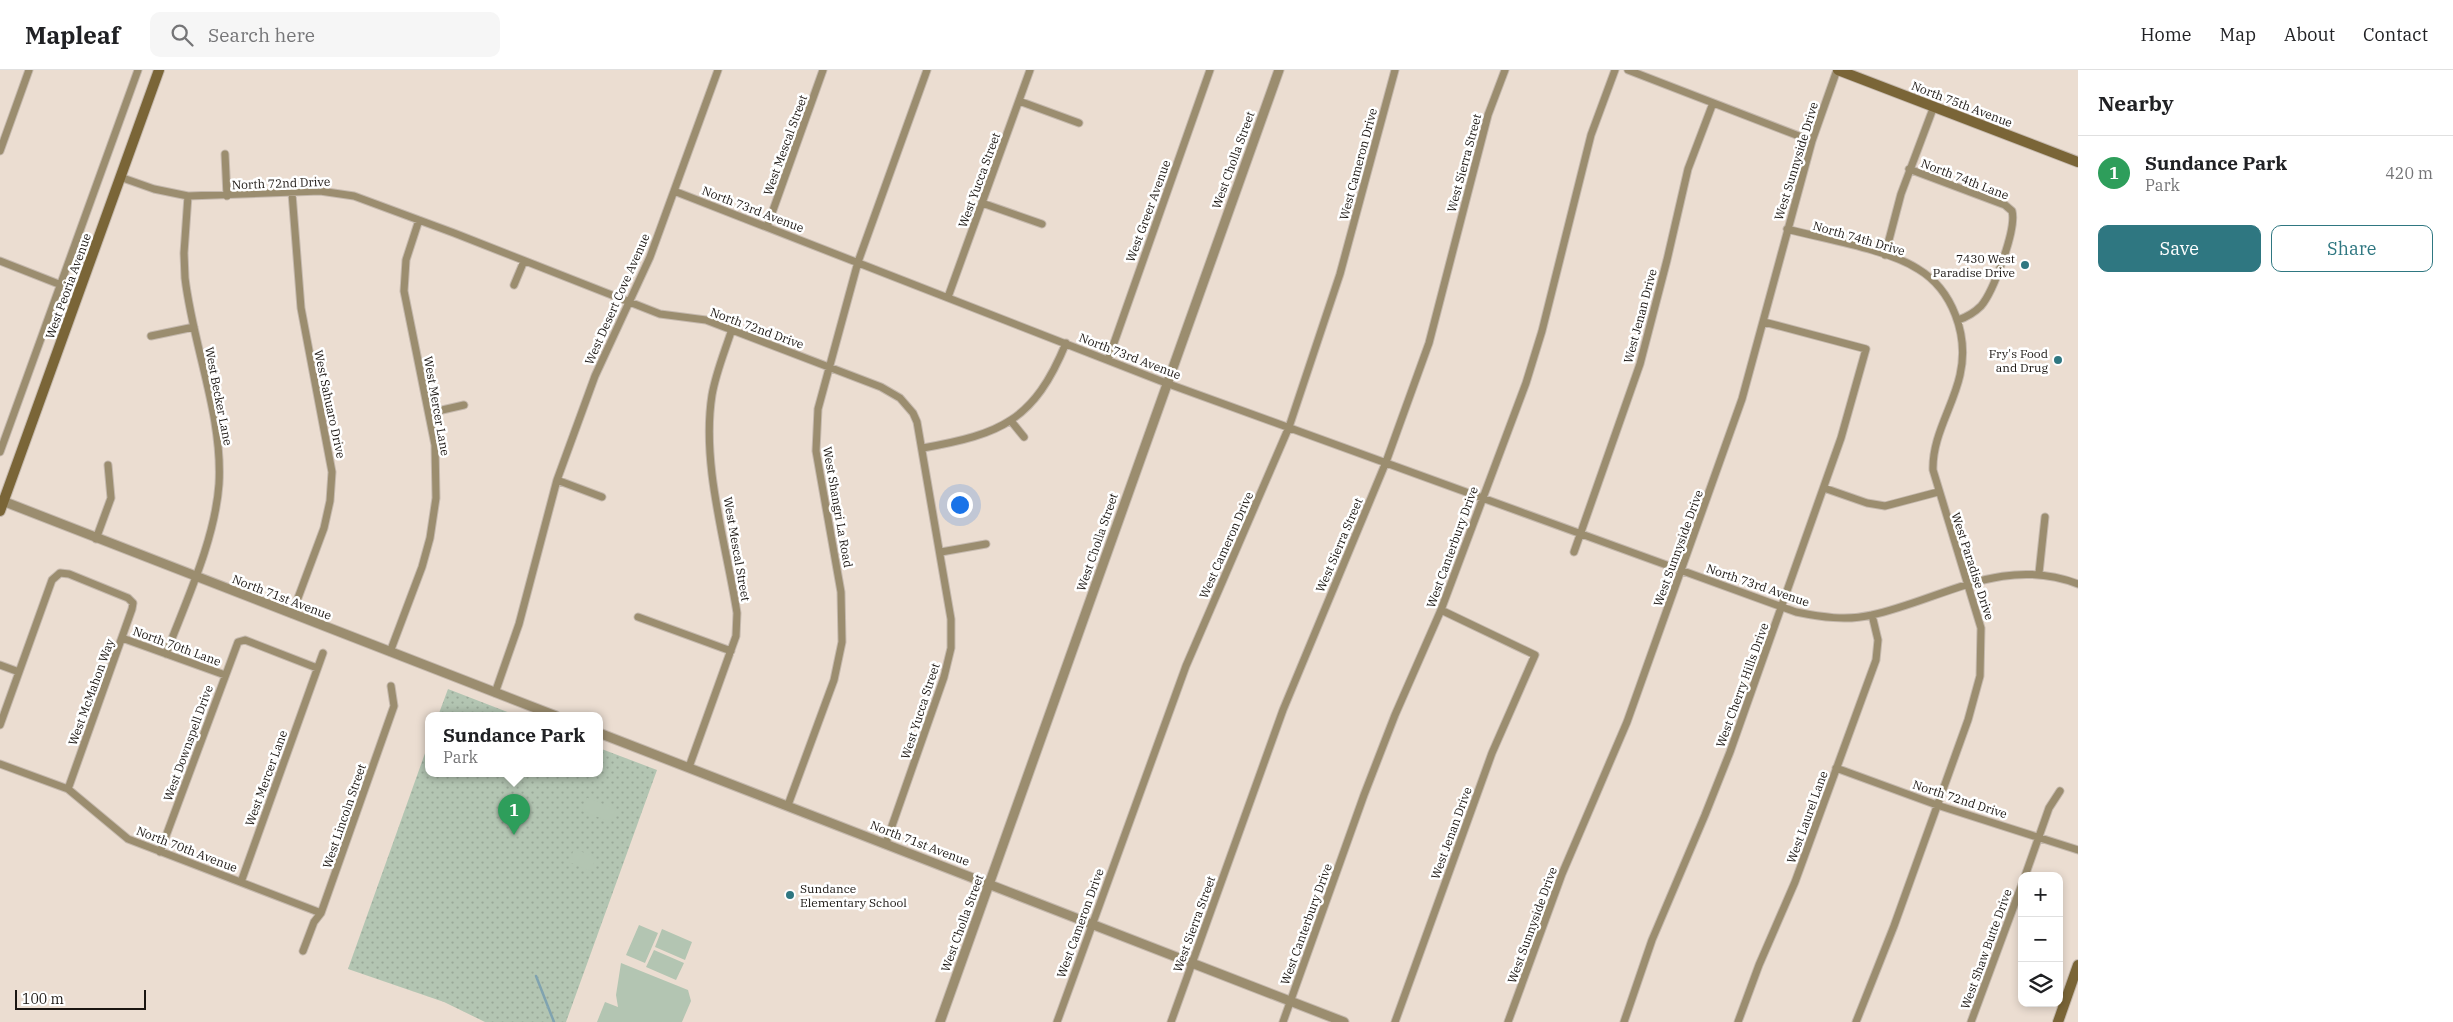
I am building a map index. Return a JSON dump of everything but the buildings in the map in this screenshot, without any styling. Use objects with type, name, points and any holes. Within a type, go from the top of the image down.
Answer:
[{"type":"main road","name":"West Peoria Avenue","points":[[1,504],[159,70]]},
{"type":"main road","name":"North 75th Avenue","points":[[1837,70],[2078,162]]},
{"type":"main road","points":[[2058,1022],[2078,965]]},
{"type":"street","points":[[0,152],[29,70]]},
{"type":"street","name":"West Peoria Avenue","points":[[0,452],[138,70]]},
{"type":"street","name":"West Desert Cove Avenue","points":[[495,693],[519,624],[557,480],[595,376],[650,257],[718,70]]},
{"type":"street","name":"West Mescal Street","points":[[767,227],[823,70]]},
{"type":"street","name":"West Shangri La Road","points":[[788,805],[834,680],[842,642],[841,592],[818,466],[815,437],[818,409],[858,262],[927,70]]},
{"type":"street","name":"West Yucca Street","points":[[948,297],[1030,70]]},
{"type":"street","name":"West Greer Avenue","points":[[1108,360],[1210,70]]},
{"type":"street","name":"West Cholla Street","points":[[940,1022],[1279,70]]},
{"type":"street","name":"West Cameron Drive","points":[[1057,1022],[1186,666],[1290,427],[1340,274],[1395,70]]},
{"type":"street","name":"West Sierra Street","points":[[1171,1022],[1283,710],[1386,462],[1429,343],[1488,115],[1505,70]]},
{"type":"street","name":"West Canterbury Drive","points":[[1283,1022],[1374,768],[1441,610],[1526,383],[1542,331],[1591,135],[1615,70]]},
{"type":"street","points":[[1628,70],[1812,141]]},
{"type":"street","name":"West Sunnyside Drive","points":[[1508,1022],[1562,874],[1627,722],[1742,399],[1812,141],[1837,70]]},
{"type":"street","points":[[1019,102],[1079,123]]},
{"type":"street","name":"West Jenan Drive","points":[[1581,533],[1640,364],[1668,260],[1688,169],[1713,103]]},
{"type":"street","points":[[1885,255],[1909,169],[1934,106]]},
{"type":"street","points":[[225,154],[228,196]]},
{"type":"street","name":"North 74th Lane","points":[[1909,169],[2005,205],[2012,211],[2014,224],[1987,297],[1974,313],[1958,320]]},
{"type":"street","name":"North 72nd Drive","points":[[120,177],[154,189],[188,196],[228,196],[320,191],[342,193],[419,220],[660,314],[706,320],[881,386],[900,398],[913,413],[922,448]]},
{"type":"street","name":"North 73rd Avenue","points":[[674,191],[1166,383],[1782,606],[1830,618],[1872,615],[1968,584],[2004,576],[2040,573],[2078,584]]},
{"type":"street","name":"West Sahuaro Drive","points":[[292,193],[301,308],[332,472],[330,501],[324,528],[292,614]]},
{"type":"street","name":"West Becker Lane","points":[[166,654],[210,532],[219,484],[216,435],[194,327],[184,266],[188,196]]},
{"type":"street","points":[[982,203],[1042,224]]},
{"type":"street","name":"West Mercer Lane","points":[[390,652],[422,567],[432,525],[436,480],[434,445],[429,413],[404,291],[406,260],[419,220]]},
{"type":"street","name":"North 74th Drive","points":[[1787,229],[1908,263],[1926,274],[1945,294],[1958,320]]},
{"type":"street","points":[[0,261],[79,292]]},
{"type":"street","points":[[514,285],[524,261]]},
{"type":"street","name":"West Paradise Drive","points":[[1856,1022],[1894,926],[1968,720],[1980,676],[1982,628],[1938,492],[1933,470],[1933,458],[1962,368],[1963,348],[1958,320]]},
{"type":"street","name":"West Cherry Hills Drive","points":[[1624,1022],[1652,940],[1705,815],[1782,606],[1841,438],[1866,349],[1764,322]]},
{"type":"street","points":[[151,336],[194,327]]},
{"type":"street","name":"West Mescal Street","points":[[688,768],[736,636],[737,613],[711,465],[709,428],[715,382],[732,329]]},
{"type":"street","points":[[922,448],[968,440],[1011,420],[1044,387],[1066,343]]},
{"type":"street","points":[[429,413],[464,405]]},
{"type":"street","points":[[1011,420],[1024,437]]},
{"type":"street","name":"West Yucca Street","points":[[886,843],[944,677],[951,648],[952,619],[922,448]]},
{"type":"street","points":[[96,539],[111,498],[108,465]]},
{"type":"street","points":[[557,480],[602,496]]},
{"type":"street","points":[[1824,488],[1867,503],[1885,506],[1938,492]]},
{"type":"street","name":"North 71st Avenue","points":[[1,504],[545,712]]},
{"type":"street","points":[[2040,573],[2045,517]]},
{"type":"street","points":[[1574,552],[1581,533]]},
{"type":"street","points":[[941,552],[986,544]]},
{"type":"street","name":"West McMahon Way","points":[[19,672],[52,580],[60,573],[70,574],[128,598],[133,603],[68,789]]},
{"type":"street","name":"West Jenan Drive","points":[[1395,1022],[1492,753],[1535,655],[1441,610]]},
{"type":"street","name":"West Laurel Lane","points":[[1738,1022],[1758,965],[1795,882],[1878,648],[1872,615]]},
{"type":"street","points":[[638,617],[731,652]]},
{"type":"street","name":"North 70th Lane","points":[[122,638],[225,675]]},
{"type":"street","name":"West Downspell Drive","points":[[160,852],[238,642],[246,640],[317,668]]},
{"type":"street","name":"West Mercer Lane","points":[[241,882],[323,652]]},
{"type":"street","points":[[0,665],[19,672],[0,725]]},
{"type":"street","name":"West Lincoln Street","points":[[303,951],[314,922],[321,913],[394,706],[391,686]]},
{"type":"street","name":"North 71st Avenue","points":[[603,735],[1344,1022]]},
{"type":"street","name":"North 70th Avenue","points":[[0,764],[68,789],[128,839],[321,913]]},
{"type":"street","name":"North 72nd Drive","points":[[1836,768],[1937,805],[2078,850]]},
{"type":"street","points":[[2026,872],[2049,808],[2060,791]]},
{"type":"street","name":"West Shaw Butte Drive","points":[[1971,1022],[2018,895]]},
{"type":"green space","points":[[448,689],[508,712],[439,712]]},
{"type":"green space","points":[[603,750],[657,770],[566,1022],[485,1022],[444,1002],[348,969],[425,753],[425,777],[603,777]]},
{"type":"green space","points":[[587,798],[616,809],[611,822],[582,811]]},
{"type":"green space","points":[[574,849],[596,857],[591,871],[569,862]]},
{"type":"green space","points":[[639,925],[658,933],[645,963],[626,955]]},
{"type":"green space","points":[[662,929],[692,942],[685,960],[655,947]]},
{"type":"green space","points":[[654,950],[684,963],[676,980],[646,967]]},
{"type":"green space","points":[[621,963],[688,990],[691,1001],[682,1022],[597,1022],[605,1002],[618,1007],[616,995]]},
{"type":"waterway","points":[[536,976],[554,1022]]},
{"type":"place","name":"7430 West Paradise Drive","points":[[2025,265]]},
{"type":"place","name":"Fry's Food and Drug","points":[[2058,360]]},
{"type":"place","name":"Sundance Park","points":[[514,835]]},
{"type":"place","name":"Sundance Elementary School","points":[[790,895]]}]
